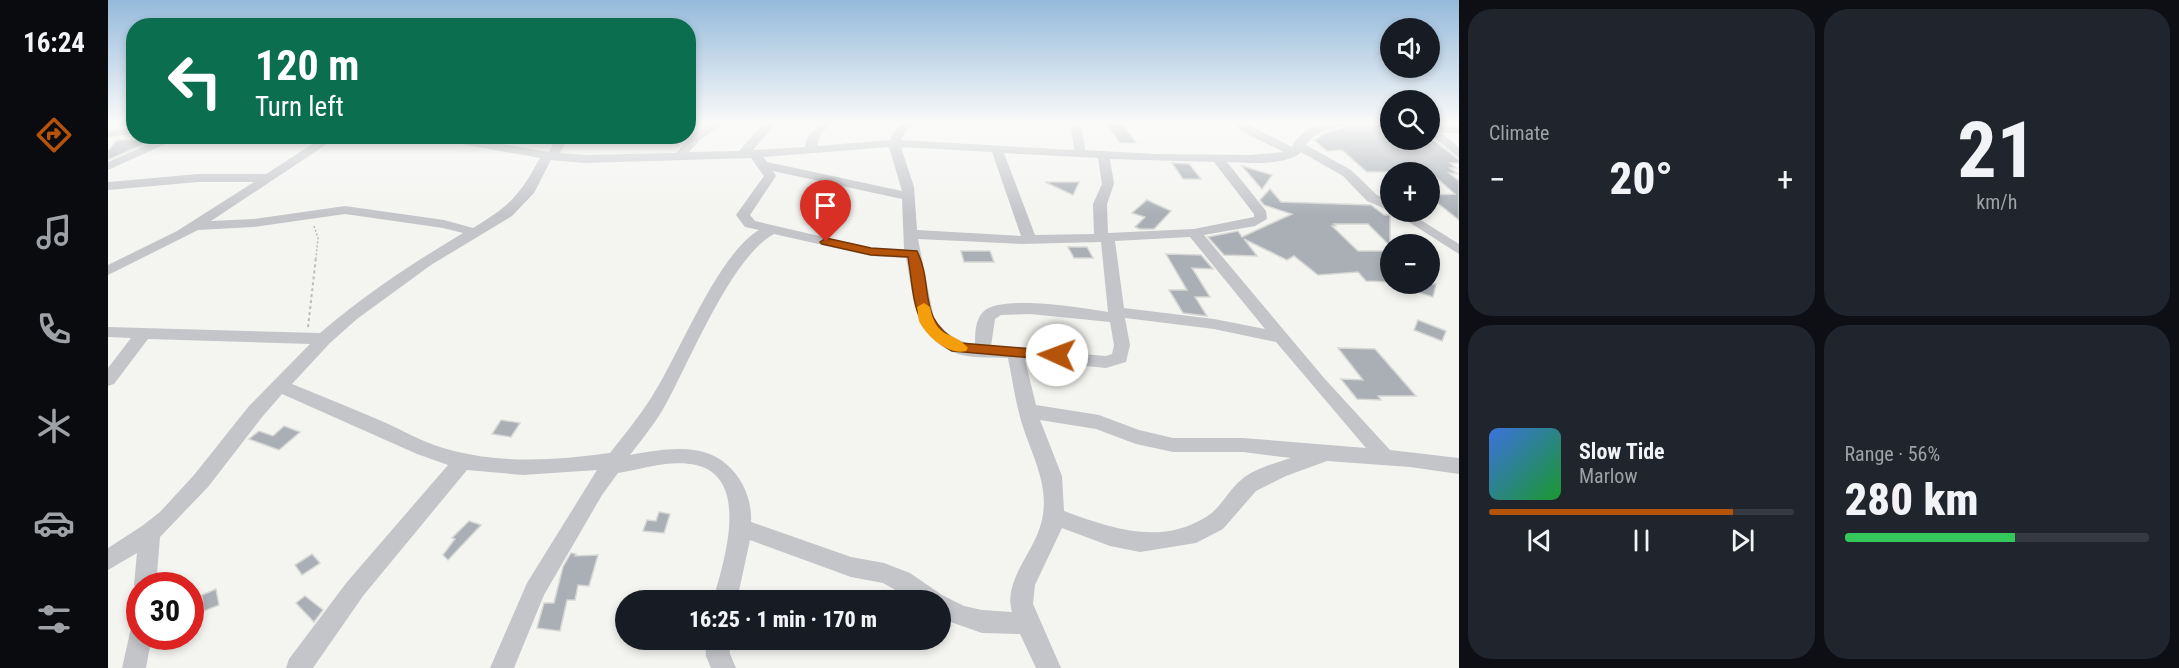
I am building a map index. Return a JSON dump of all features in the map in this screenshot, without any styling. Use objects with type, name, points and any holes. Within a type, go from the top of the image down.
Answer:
[{"type":"street","points":[[108,166],[138,153]]},
{"type":"street","points":[[108,271],[195,226],[307,153]]},
{"type":"street","points":[[533,153],[585,159],[679,156],[754,158],[794,153]]},
{"type":"street","points":[[108,560],[150,534],[201,481],[317,339],[426,262],[507,213],[519,202],[552,153]]},
{"type":"street","points":[[754,158],[756,153]]},
{"type":"street","points":[[901,153],[908,187],[910,234],[926,320],[943,340],[957,348],[1015,354],[1057,355],[1106,362],[1120,358],[1122,345],[1100,204],[1108,184],[1103,155]]},
{"type":"street","points":[[999,153],[1030,240]]},
{"type":"street","points":[[1066,153],[1217,158],[1270,158],[1284,153]]},
{"type":"street","points":[[1305,153],[1347,173],[1372,198],[1380,202]]},
{"type":"street","points":[[754,158],[793,173],[908,196]]},
{"type":"street","points":[[754,158],[770,176],[769,181],[743,215],[750,224],[871,252],[913,254]]},
{"type":"street","points":[[910,234],[1030,240],[1105,237],[1194,232],[1250,223],[1260,219],[1261,214],[1255,205],[1217,158]]},
{"type":"street","points":[[108,186],[198,178],[268,178]]},
{"type":"street","points":[[195,226],[254,223],[332,211],[363,211],[453,226],[474,232]]},
{"type":"street","points":[[1416,222],[1459,250]]},
{"type":"street","points":[[502,668],[535,590],[595,489],[658,402],[724,277],[740,256],[761,235],[771,230]]},
{"type":"street","points":[[1194,232],[1344,413],[1384,456]]},
{"type":"street","points":[[982,351],[987,317],[1000,309],[1017,308],[1214,324],[1282,338]]},
{"type":"street","points":[[108,332],[317,339]]},
{"type":"street","points":[[108,380],[143,334]]},
{"type":"street","points":[[1015,354],[1028,411],[1052,476],[1055,506],[1051,528],[1024,585],[1021,604],[1027,623],[1049,668]]},
{"type":"street","points":[[280,386],[431,453],[463,461],[512,468],[614,463],[686,456],[699,458],[716,465],[727,476],[739,495],[742,517],[727,590]]},
{"type":"street","points":[[1028,411],[1099,422],[1136,437],[1173,445],[1243,445],[1384,456],[1459,466]]},
{"type":"street","points":[[1053,516],[1110,537],[1140,543],[1188,536],[1215,523],[1249,485],[1279,470],[1329,453]]},
{"type":"street","points":[[298,668],[355,589],[463,461]]},
{"type":"street","points":[[740,527],[851,567],[884,573],[902,580],[918,590]]},
{"type":"street","points":[[146,572],[150,534]]},
{"type":"street","points":[[951,611],[969,620],[999,624],[1027,623]]},
{"type":"street","points":[[134,668],[137,650]]},
{"type":"street","points":[[718,650],[724,668]]},
{"type":"path","points":[[309,215],[318,238],[308,327],[317,339]]},
{"type":"building","points":[[108,153],[123,153],[108,160]]},
{"type":"building","points":[[1346,153],[1450,153],[1459,160],[1459,163],[1450,163],[1456,168],[1450,168],[1458,174],[1449,173],[1459,181],[1459,220],[1440,205],[1440,195],[1455,194],[1440,181],[1440,162],[1380,162],[1380,172],[1367,172]]},
{"type":"building","points":[[1172,163],[1189,164],[1201,179],[1183,179]]},
{"type":"building","points":[[1242,166],[1272,175],[1262,189]]},
{"type":"building","points":[[1045,182],[1079,182],[1073,195]]},
{"type":"building","points":[[1270,189],[1281,202],[1371,205],[1380,212],[1380,222],[1390,222],[1390,234],[1380,234],[1380,236],[1368,224],[1334,224],[1336,226],[1332,226],[1358,251],[1380,251],[1380,282],[1366,281],[1358,272],[1318,275],[1294,256],[1287,260],[1244,239],[1257,256],[1224,255],[1208,237],[1238,231],[1242,237],[1292,214],[1264,205],[1260,200]]},
{"type":"building","points":[[1147,200],[1171,211],[1154,229],[1140,229],[1135,227],[1145,217],[1132,213]]},
{"type":"building","points":[[1068,247],[1087,247],[1093,258],[1074,258]]},
{"type":"building","points":[[961,251],[990,251],[994,262],[964,262]]},
{"type":"building","points":[[1166,254],[1201,255],[1213,269],[1192,268],[1210,297],[1195,297],[1207,316],[1183,313],[1169,290],[1187,290]]},
{"type":"building","points":[[1418,320],[1446,331],[1442,341],[1414,330]]},
{"type":"building","points":[[1338,348],[1375,349],[1416,396],[1378,396],[1381,400],[1357,399],[1341,379],[1363,380]]},
{"type":"building","points":[[501,420],[520,423],[511,437],[492,434]]},
{"type":"building","points":[[284,426],[300,432],[279,450],[249,439],[259,431],[273,436]]},
{"type":"building","points":[[659,512],[670,514],[664,533],[643,531],[647,520],[656,521]]},
{"type":"building","points":[[469,521],[481,525],[448,560],[443,555],[455,539],[452,538]]},
{"type":"building","points":[[571,553],[576,554],[575,556],[598,555],[589,586],[578,585],[575,600],[567,600],[560,631],[537,628],[544,603],[554,603],[563,567]]},
{"type":"building","points":[[312,554],[320,563],[302,575],[295,565]]},
{"type":"building","points":[[216,589],[219,605],[204,611],[204,594]]},
{"type":"building","points":[[305,596],[323,610],[314,622],[296,603]]},
{"type":"slow traffic","points":[[924,307],[926,320],[935,332],[943,340],[961,348]]},
{"type":"route","points":[[826,242],[871,252],[913,254],[926,320],[943,340],[957,348],[1015,354],[1057,355]]}]
